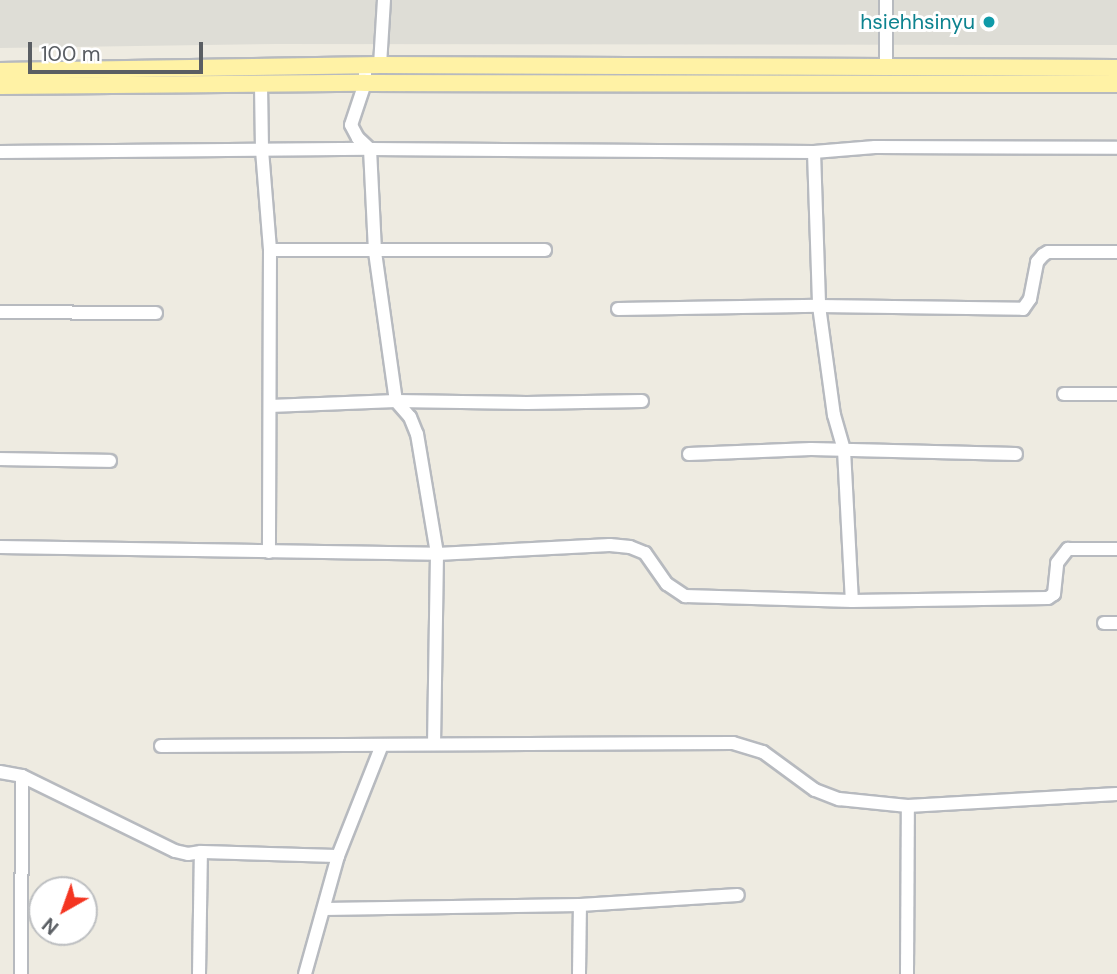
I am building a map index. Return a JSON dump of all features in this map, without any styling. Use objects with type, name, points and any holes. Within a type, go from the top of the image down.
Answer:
[{"type":"main road","points":[[0,71],[372,65],[1117,68]]},
{"type":"main road","points":[[0,86],[365,83],[1117,84]]},
{"type":"street","points":[[384,0],[372,65],[351,125],[358,138],[370,149],[375,252],[396,401],[410,417],[417,434],[438,554],[434,743]]},
{"type":"street","points":[[886,0],[886,65]]},
{"type":"street","points":[[261,85],[262,150],[270,250],[269,552]]},
{"type":"street","points":[[0,152],[370,149],[814,152],[875,147],[1117,148]]},
{"type":"street","points":[[814,152],[819,306],[834,415],[844,450],[852,601]]},
{"type":"street","points":[[270,250],[545,250]]},
{"type":"street","points":[[618,309],[819,306],[1023,309],[1030,299],[1037,262],[1042,255],[1048,252],[1117,252]]},
{"type":"street","points":[[0,312],[156,313]]},
{"type":"street","points":[[1064,394],[1117,394]]},
{"type":"street","points":[[270,406],[396,401],[642,401]]},
{"type":"street","points":[[689,454],[844,450],[1016,454]]},
{"type":"street","points":[[0,459],[110,461]]},
{"type":"street","points":[[0,547],[144,547],[438,554],[610,545],[630,547],[645,553],[667,584],[685,597],[852,601],[1048,598],[1054,594],[1057,563],[1068,549],[1117,549]]},
{"type":"street","points":[[160,746],[733,743],[763,752],[827,797],[908,806],[1117,794]]},
{"type":"street","points":[[305,974],[338,856],[382,745]]},
{"type":"street","points":[[0,772],[22,776],[174,851],[188,855],[201,852],[338,856]]},
{"type":"street","points":[[21,974],[22,776]]},
{"type":"street","points":[[907,974],[908,806]]},
{"type":"street","points":[[199,974],[201,852]]},
{"type":"street","points":[[324,909],[580,905],[738,895]]},
{"type":"street","points":[[579,974],[580,905]]},
{"type":"shaded area","points":[[0,0],[1117,0],[1117,45],[277,44],[0,48]]},
{"type":"place","name":"hsiehhsinyu","points":[[989,22]]}]
